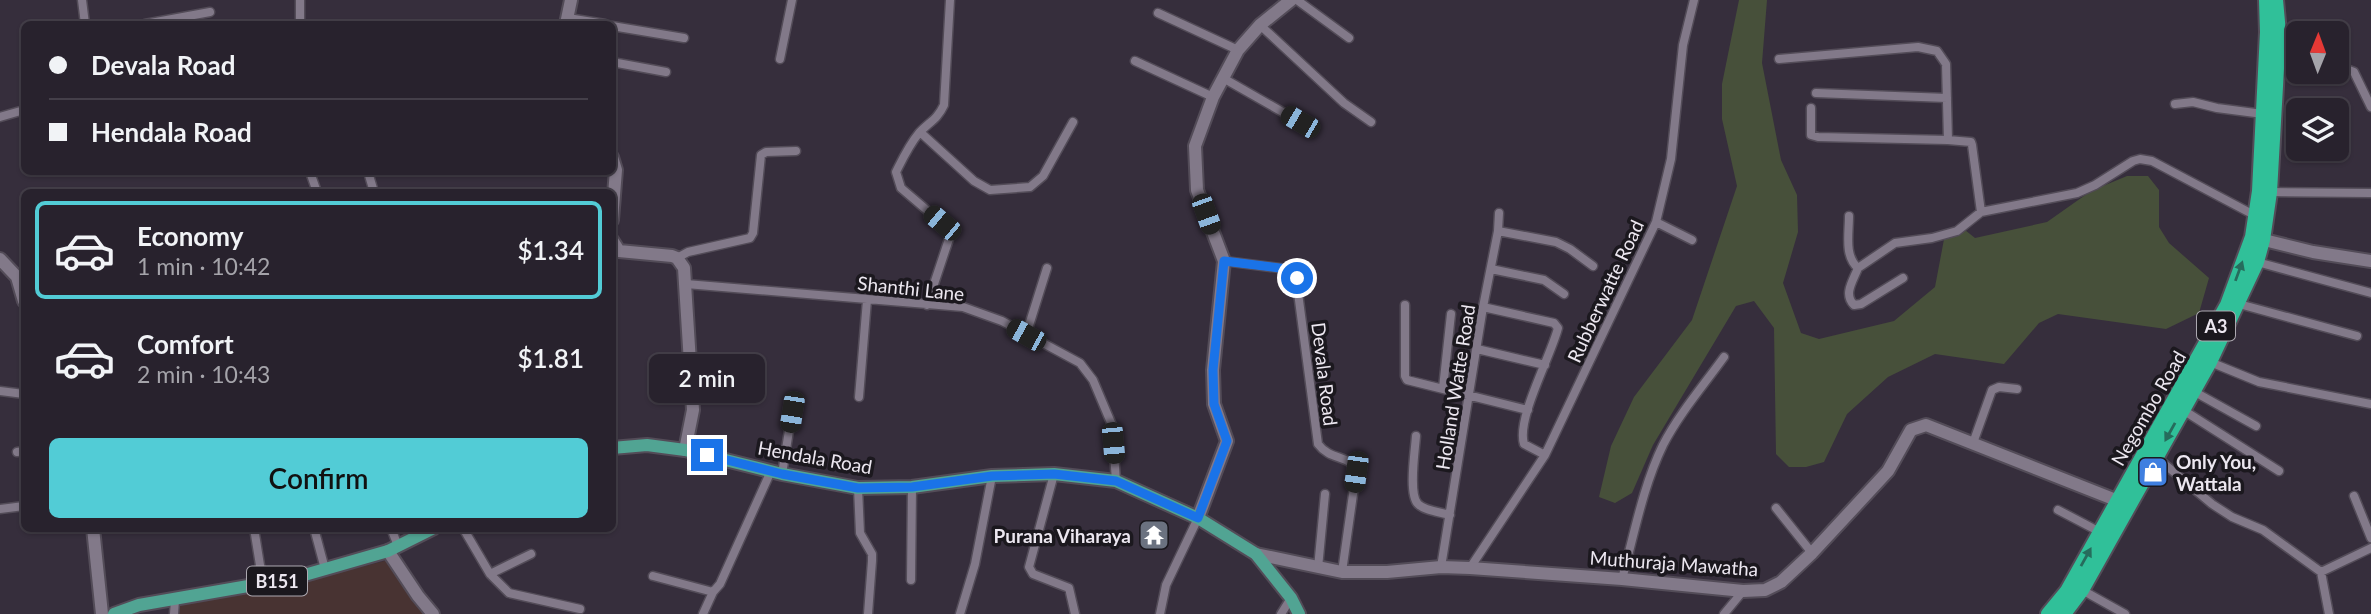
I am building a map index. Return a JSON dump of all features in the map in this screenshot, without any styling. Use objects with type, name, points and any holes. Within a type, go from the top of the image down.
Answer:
[{"type":"highway","name":"Negombo Road","points":[[2048,614],[2067,592],[2100,532],[2156,457],[2210,362],[2257,262],[2256,216],[2265,192],[2263,114],[2266,0]]},
{"type":"highway","name":"Negombo Road","points":[[2064,614],[2082,590],[2227,305],[2257,239],[2265,192],[2278,57],[2276,0]]},
{"type":"main road","name":"Hendala Road","points":[[616,448],[646,445],[685,450],[776,473],[858,488],[912,487],[992,476],[1054,474],[1116,481],[1198,518],[1256,554],[1291,598],[1299,614]]},
{"type":"main road","name":"B151","points":[[114,614],[139,605],[263,584],[325,569],[393,549],[426,532]]},
{"type":"street","points":[[82,0],[85,21]]},
{"type":"street","points":[[300,0],[300,21]]},
{"type":"street","points":[[567,21],[571,0]]},
{"type":"street","points":[[780,59],[792,0]]},
{"type":"street","points":[[927,305],[950,236],[948,229],[901,188],[896,172],[906,151],[920,132],[938,118],[944,105],[950,0]]},
{"type":"street","points":[[1160,614],[1166,585],[1198,518],[1227,441],[1214,404],[1213,381],[1224,261],[1197,190],[1195,146],[1213,97],[1238,50],[1260,25],[1291,0]]},
{"type":"street","points":[[1297,0],[1349,38]]},
{"type":"street","name":"Rubberwatte Road","points":[[1470,568],[1545,455],[1656,222],[1671,159],[1683,45],[1694,0]]},
{"type":"street","points":[[161,21],[210,12]]},
{"type":"street","points":[[1158,13],[1238,50]]},
{"type":"street","points":[[1260,25],[1344,103],[1371,122]]},
{"type":"street","points":[[616,27],[684,38]]},
{"type":"street","points":[[1779,59],[1918,47],[1937,51],[1946,64],[1948,140]]},
{"type":"street","points":[[2278,57],[2286,58]]},
{"type":"street","points":[[1135,61],[1213,97]]},
{"type":"street","points":[[616,63],[666,72]]},
{"type":"street","points":[[2349,70],[2354,72],[2371,107]]},
{"type":"street","points":[[1223,78],[1300,122]]},
{"type":"street","points":[[1816,93],[1947,98]]},
{"type":"street","points":[[2175,104],[2193,102],[2263,114]]},
{"type":"street","points":[[1811,108],[1811,135],[1818,137],[1970,142],[1981,212]]},
{"type":"street","points":[[0,117],[21,111]]},
{"type":"street","points":[[920,132],[974,181],[990,190],[1030,187],[1037,183],[1073,122]]},
{"type":"street","points":[[677,258],[688,252],[750,238],[753,233],[761,155],[766,152],[796,151]]},
{"type":"street","points":[[1903,278],[1861,304],[1854,305],[1849,300],[1848,294],[1858,268],[1895,243],[1957,232],[1981,212],[2077,193],[2140,159],[2152,161],[2256,216]]},
{"type":"street","points":[[2265,192],[2371,193]]},
{"type":"street","name":"Holland Watte Road","points":[[1441,567],[1499,213]]},
{"type":"street","points":[[1849,216],[1849,255],[1858,268]]},
{"type":"street","points":[[1656,222],[1692,240]]},
{"type":"street","points":[[1498,231],[1556,242],[1593,266]]},
{"type":"street","points":[[2257,239],[2313,252],[2371,261]]},
{"type":"street","points":[[616,247],[677,258],[684,268],[693,410],[685,450]]},
{"type":"street","points":[[0,259],[17,277],[21,291]]},
{"type":"street","name":"Devala Road","points":[[1224,261],[1295,270],[1318,444],[1330,456],[1351,461],[1355,465],[1342,572]]},
{"type":"street","points":[[2257,262],[2371,293]]},
{"type":"street","points":[[1026,335],[1047,268]]},
{"type":"street","points":[[1491,269],[1544,280],[1564,294]]},
{"type":"street","name":"Shanthi Lane","points":[[686,284],[963,307],[1002,321],[1080,363],[1093,380],[1112,425],[1116,481]]},
{"type":"street","points":[[859,397],[867,300]]},
{"type":"street","points":[[2239,304],[2357,336]]},
{"type":"street","points":[[1405,305],[1405,376],[1412,382],[1443,387],[1528,410]]},
{"type":"street","points":[[1483,307],[1554,323],[1557,326],[1558,331],[1521,436],[1524,444],[1545,455]]},
{"type":"street","points":[[1443,387],[1451,314]]},
{"type":"street","points":[[1477,349],[1545,365]]},
{"type":"street","points":[[1622,579],[1651,475],[1663,446],[1677,421],[1724,357]]},
{"type":"street","points":[[2210,362],[2259,382],[2371,404]]},
{"type":"street","points":[[1973,443],[1992,390],[1999,387],[2017,389]]},
{"type":"street","points":[[0,391],[21,394]]},
{"type":"street","points":[[2193,391],[2256,426]]},
{"type":"street","points":[[2182,410],[2279,471]]},
{"type":"street","points":[[703,614],[776,473],[792,412]]},
{"type":"street","name":"Muthuraja Mawatha","points":[[1256,554],[1342,572],[1470,568],[1742,591],[1765,590],[1781,582],[1812,553],[1888,471],[1912,430],[1926,425],[2124,503]]},
{"type":"street","points":[[1416,436],[1412,490],[1414,499],[1426,509],[1450,515]]},
{"type":"street","points":[[2156,457],[2212,504],[2232,517],[2263,530],[2321,572],[2329,614]]},
{"type":"street","points":[[1054,474],[1029,567],[1033,574],[1069,588],[1074,614]]},
{"type":"street","points":[[960,614],[975,564],[992,476]]},
{"type":"street","points":[[911,580],[912,487]]},
{"type":"street","points":[[858,488],[860,533],[872,554],[868,614]]},
{"type":"street","points":[[1318,568],[1325,494]]},
{"type":"street","points":[[2354,496],[2371,538]]},
{"type":"street","points":[[0,509],[21,506]]},
{"type":"street","points":[[1776,509],[1812,553]]},
{"type":"street","points":[[2058,510],[2100,532]]},
{"type":"street","points":[[93,532],[102,614]]},
{"type":"street","points":[[255,532],[263,584]]},
{"type":"street","points":[[315,532],[325,569]]},
{"type":"street","points":[[391,532],[393,549],[418,596],[433,614]]},
{"type":"street","points":[[465,532],[490,575],[509,593],[580,609]]},
{"type":"street","points":[[2321,572],[2371,548]]},
{"type":"street","points":[[490,575],[531,554]]},
{"type":"street","points":[[653,576],[713,592]]},
{"type":"street","points":[[2082,590],[2125,614]]},
{"type":"street","points":[[1724,614],[1742,591]]},
{"type":"street","points":[[1281,614],[1291,598]]},
{"type":"street","points":[[174,614],[175,600]]},
{"type":"shaded area","points":[[392,559],[424,614],[179,614],[179,605],[286,586]]},
{"type":"green space","points":[[1739,0],[1767,0],[1762,63],[1781,160],[1797,195],[1798,232],[1783,283],[1801,333],[1819,339],[1894,321],[1935,287],[1945,234],[1960,226],[1975,238],[2047,222],[2091,191],[2127,176],[2148,176],[2159,190],[2159,227],[2169,243],[2209,278],[2199,313],[2166,329],[2058,314],[2039,323],[2004,364],[1935,354],[1888,377],[1847,414],[1824,462],[1806,467],[1789,467],[1776,454],[1774,328],[1754,301],[1736,306],[1653,445],[1632,493],[1615,503],[1599,497],[1611,446],[1634,397],[1692,320],[1737,186],[1722,119],[1722,84]]},
{"type":"place","name":"Only You, Wattala","points":[[2153,472]]},
{"type":"place","name":"Purana Viharaya","points":[[1154,535]]},
{"type":"route","points":[[707,455],[782,474],[858,488],[912,487],[992,476],[1054,474],[1116,481],[1198,518],[1227,441],[1214,404],[1213,370],[1224,261],[1295,270],[1297,278]]}]
